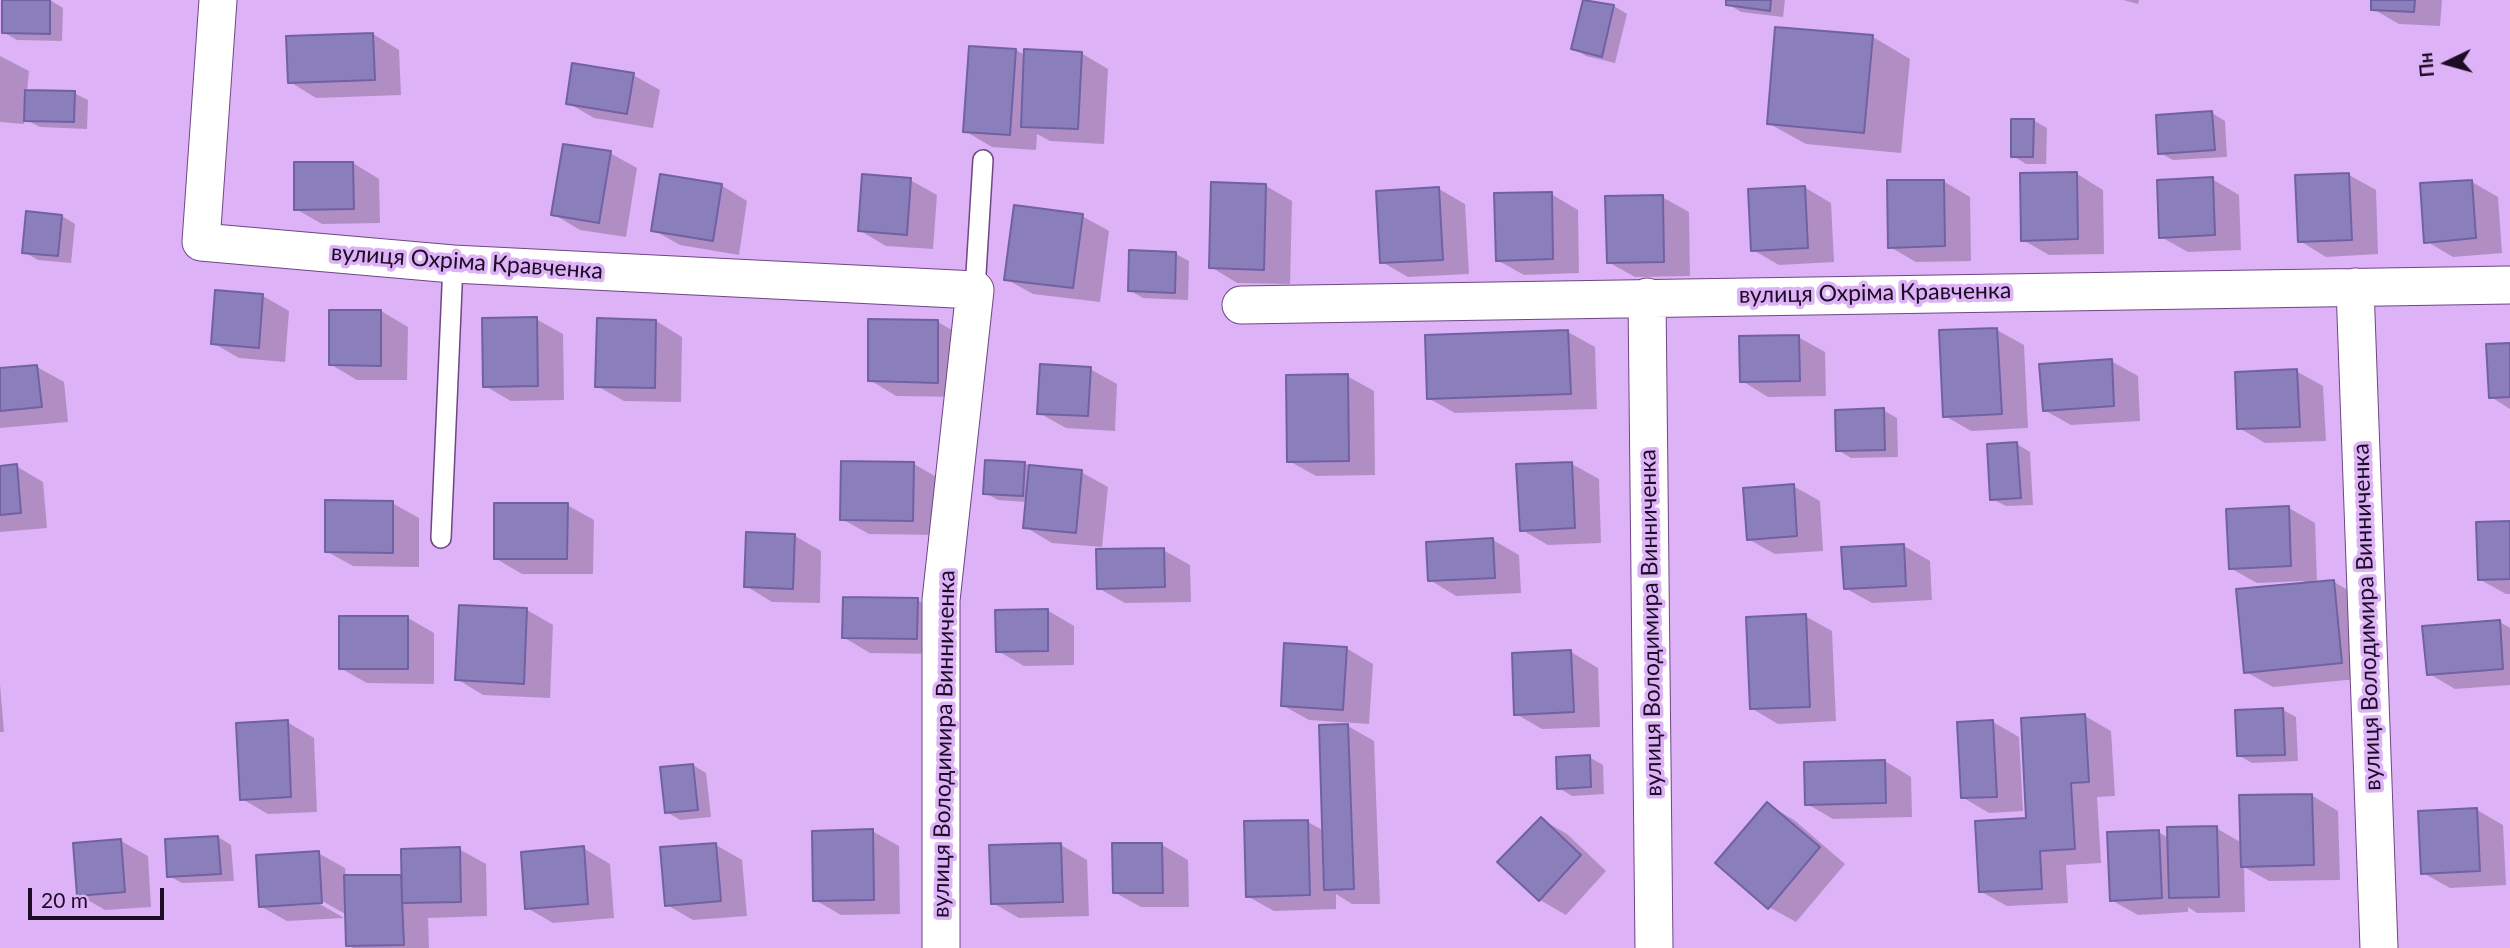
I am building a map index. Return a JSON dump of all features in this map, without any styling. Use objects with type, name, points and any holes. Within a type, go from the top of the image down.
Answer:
[{"type":"street","name":"вулиця Охріма Кравченка","points":[[218,0],[201,242],[453,264],[975,290]]},
{"type":"street","name":"вулиця Охріма Кравченка","points":[[1241,305],[2510,285]]},
{"type":"street","name":"вулиця Володимира Винниченка","points":[[2355,287],[2379,948]]},
{"type":"street","name":"вулиця Володимира Винниченка","points":[[941,948],[942,600],[975,290]]},
{"type":"street","name":"вулиця Володимира Винниченка","points":[[1647,297],[1654,948]]},
{"type":"lane","points":[[975,290],[983,160]]},
{"type":"lane","points":[[441,538],[453,264]]},
{"type":"building","points":[[2,0],[50,0],[50,34],[2,33]]},
{"type":"building","points":[[1583,0],[1614,5],[1602,57],[1571,49]]},
{"type":"building","points":[[1726,0],[1771,0],[1770,11],[1726,5]]},
{"type":"building","points":[[2371,0],[2415,0],[2414,12],[2371,10]]},
{"type":"building","points":[[1775,27],[1873,35],[1864,133],[1767,124]]},
{"type":"building","points":[[373,33],[375,80],[288,83],[286,36]]},
{"type":"building","points":[[969,46],[1016,49],[1010,135],[963,132]]},
{"type":"building","points":[[1024,49],[1082,52],[1078,129],[1021,127]]},
{"type":"building","points":[[572,63],[634,73],[627,114],[566,104]]},
{"type":"building","points":[[25,90],[75,91],[74,122],[24,121]]},
{"type":"building","points":[[2212,111],[2215,150],[2158,154],[2156,115]]},
{"type":"building","points":[[2011,119],[2034,119],[2033,157],[2011,157]]},
{"type":"building","points":[[563,144],[611,151],[599,223],[551,215]]},
{"type":"building","points":[[294,162],[353,162],[354,209],[294,210]]},
{"type":"building","points":[[2077,172],[2078,239],[2021,241],[2020,173]]},
{"type":"building","points":[[2349,173],[2352,240],[2298,242],[2295,175]]},
{"type":"building","points":[[660,174],[722,184],[713,241],[651,231]]},
{"type":"building","points":[[862,174],[911,178],[907,235],[858,231]]},
{"type":"building","points":[[2213,177],[2215,235],[2159,238],[2157,180]]},
{"type":"building","points":[[1887,180],[1944,180],[1945,246],[1888,248]]},
{"type":"building","points":[[2472,180],[2476,238],[2424,243],[2420,183]]},
{"type":"building","points":[[1211,182],[1266,184],[1264,270],[1209,268]]},
{"type":"building","points":[[1805,186],[1808,248],[1751,251],[1748,189]]},
{"type":"building","points":[[1439,187],[1443,260],[1380,263],[1376,191]]},
{"type":"building","points":[[1552,192],[1553,259],[1496,261],[1494,193]]},
{"type":"building","points":[[1663,195],[1664,262],[1607,263],[1605,196]]},
{"type":"building","points":[[1014,205],[1083,214],[1073,288],[1004,280]]},
{"type":"building","points":[[26,211],[62,215],[58,256],[22,253]]},
{"type":"building","points":[[1129,250],[1176,252],[1175,293],[1128,291]]},
{"type":"building","points":[[215,290],[263,294],[259,348],[211,344]]},
{"type":"building","points":[[329,310],[381,310],[381,366],[329,365]]},
{"type":"building","points":[[537,317],[538,386],[483,387],[482,318]]},
{"type":"building","points":[[597,318],[656,320],[655,388],[595,387]]},
{"type":"building","points":[[868,319],[938,320],[938,383],[868,381]]},
{"type":"building","points":[[1997,328],[2002,414],[1943,417],[1939,330]]},
{"type":"building","points":[[1568,330],[1571,394],[1427,399],[1425,335]]},
{"type":"building","points":[[1799,335],[1800,381],[1740,382],[1739,336]]},
{"type":"building","points":[[2510,343],[2510,397],[2489,398],[2486,344]]},
{"type":"building","points":[[2112,359],[2114,406],[2043,411],[2039,364]]},
{"type":"building","points":[[1040,364],[1091,367],[1088,416],[1037,414]]},
{"type":"building","points":[[37,365],[42,407],[0,411],[0,368]]},
{"type":"building","points":[[2297,369],[2300,427],[2237,429],[2235,372]]},
{"type":"building","points":[[1348,374],[1349,461],[1287,462],[1286,375]]},
{"type":"building","points":[[1884,408],[1885,450],[1836,451],[1835,410]]},
{"type":"building","points":[[2017,442],[2021,498],[1990,500],[1987,444]]},
{"type":"building","points":[[985,460],[1025,462],[1023,496],[983,494]]},
{"type":"building","points":[[841,461],[914,462],[913,521],[840,520]]},
{"type":"building","points":[[1572,462],[1575,528],[1520,531],[1516,464]]},
{"type":"building","points":[[17,464],[21,513],[0,515],[0,466]]},
{"type":"building","points":[[1029,465],[1082,470],[1076,533],[1023,528]]},
{"type":"building","points":[[1794,484],[1797,536],[1747,540],[1743,488]]},
{"type":"building","points":[[325,500],[393,501],[393,553],[325,552]]},
{"type":"building","points":[[494,503],[568,503],[567,559],[494,559]]},
{"type":"building","points":[[2289,506],[2291,566],[2229,569],[2226,509]]},
{"type":"building","points":[[2510,521],[2510,579],[2478,580],[2476,522]]},
{"type":"building","points":[[746,532],[795,534],[793,589],[744,587]]},
{"type":"building","points":[[1493,538],[1495,578],[1428,581],[1426,542]]},
{"type":"building","points":[[1904,544],[1906,586],[1844,589],[1841,547]]},
{"type":"building","points":[[1164,548],[1165,587],[1097,589],[1096,549]]},
{"type":"building","points":[[2334,580],[2342,663],[2244,673],[2236,589]]},
{"type":"building","points":[[843,597],[918,598],[917,639],[842,638]]},
{"type":"building","points":[[459,605],[527,608],[524,684],[455,680]]},
{"type":"building","points":[[1048,609],[1048,651],[996,652],[995,610]]},
{"type":"building","points":[[1806,614],[1810,707],[1750,709],[1746,617]]},
{"type":"building","points":[[339,616],[408,616],[408,669],[339,669]]},
{"type":"building","points":[[2500,620],[2503,669],[2427,675],[2422,626]]},
{"type":"building","points":[[1284,643],[1347,647],[1343,710],[1281,706]]},
{"type":"building","points":[[1571,650],[1574,712],[1514,715],[1512,653]]},
{"type":"building","points":[[2283,708],[2285,755],[2237,756],[2235,710]]},
{"type":"building","points":[[2085,714],[2089,782],[2071,783],[2075,849],[2040,851],[2042,889],[1979,892],[1975,821],[2026,818],[2021,718]]},
{"type":"building","points":[[288,720],[291,797],[240,800],[236,723]]},
{"type":"building","points":[[1993,720],[1997,797],[1961,798],[1957,722]]},
{"type":"building","points":[[1348,724],[1354,889],[1324,890],[1319,725]]},
{"type":"building","points":[[1590,755],[1591,787],[1557,789],[1556,757]]},
{"type":"building","points":[[1885,760],[1886,803],[1805,805],[1804,762]]},
{"type":"building","points":[[693,764],[698,810],[665,813],[660,767]]},
{"type":"building","points":[[2312,794],[2314,865],[2241,867],[2239,795]]},
{"type":"building","points":[[1767,802],[1820,847],[1768,909],[1715,863]]},
{"type":"building","points":[[2477,808],[2480,871],[2421,874],[2418,811]]},
{"type":"building","points":[[1541,817],[1581,855],[1539,901],[1497,862]]},
{"type":"building","points":[[1308,820],[1310,895],[1246,897],[1244,821]]},
{"type":"building","points":[[2217,826],[2219,897],[2169,898],[2167,827]]},
{"type":"building","points":[[873,829],[874,900],[813,901],[812,831]]},
{"type":"building","points":[[2159,830],[2162,898],[2110,901],[2107,832]]},
{"type":"building","points":[[218,836],[221,874],[167,877],[165,839]]},
{"type":"building","points":[[121,839],[125,892],[77,896],[73,843]]},
{"type":"building","points":[[716,843],[721,901],[665,906],[660,847]]},
{"type":"building","points":[[1061,843],[1063,902],[991,904],[989,845]]},
{"type":"building","points":[[1112,843],[1162,843],[1163,893],[1113,893]]},
{"type":"building","points":[[584,846],[588,904],[525,909],[521,852]]},
{"type":"building","points":[[460,847],[461,902],[402,903],[401,849]]},
{"type":"building","points":[[319,851],[322,903],[259,907],[256,855]]},
{"type":"building","points":[[344,875],[401,875],[404,945],[346,946]]}]
